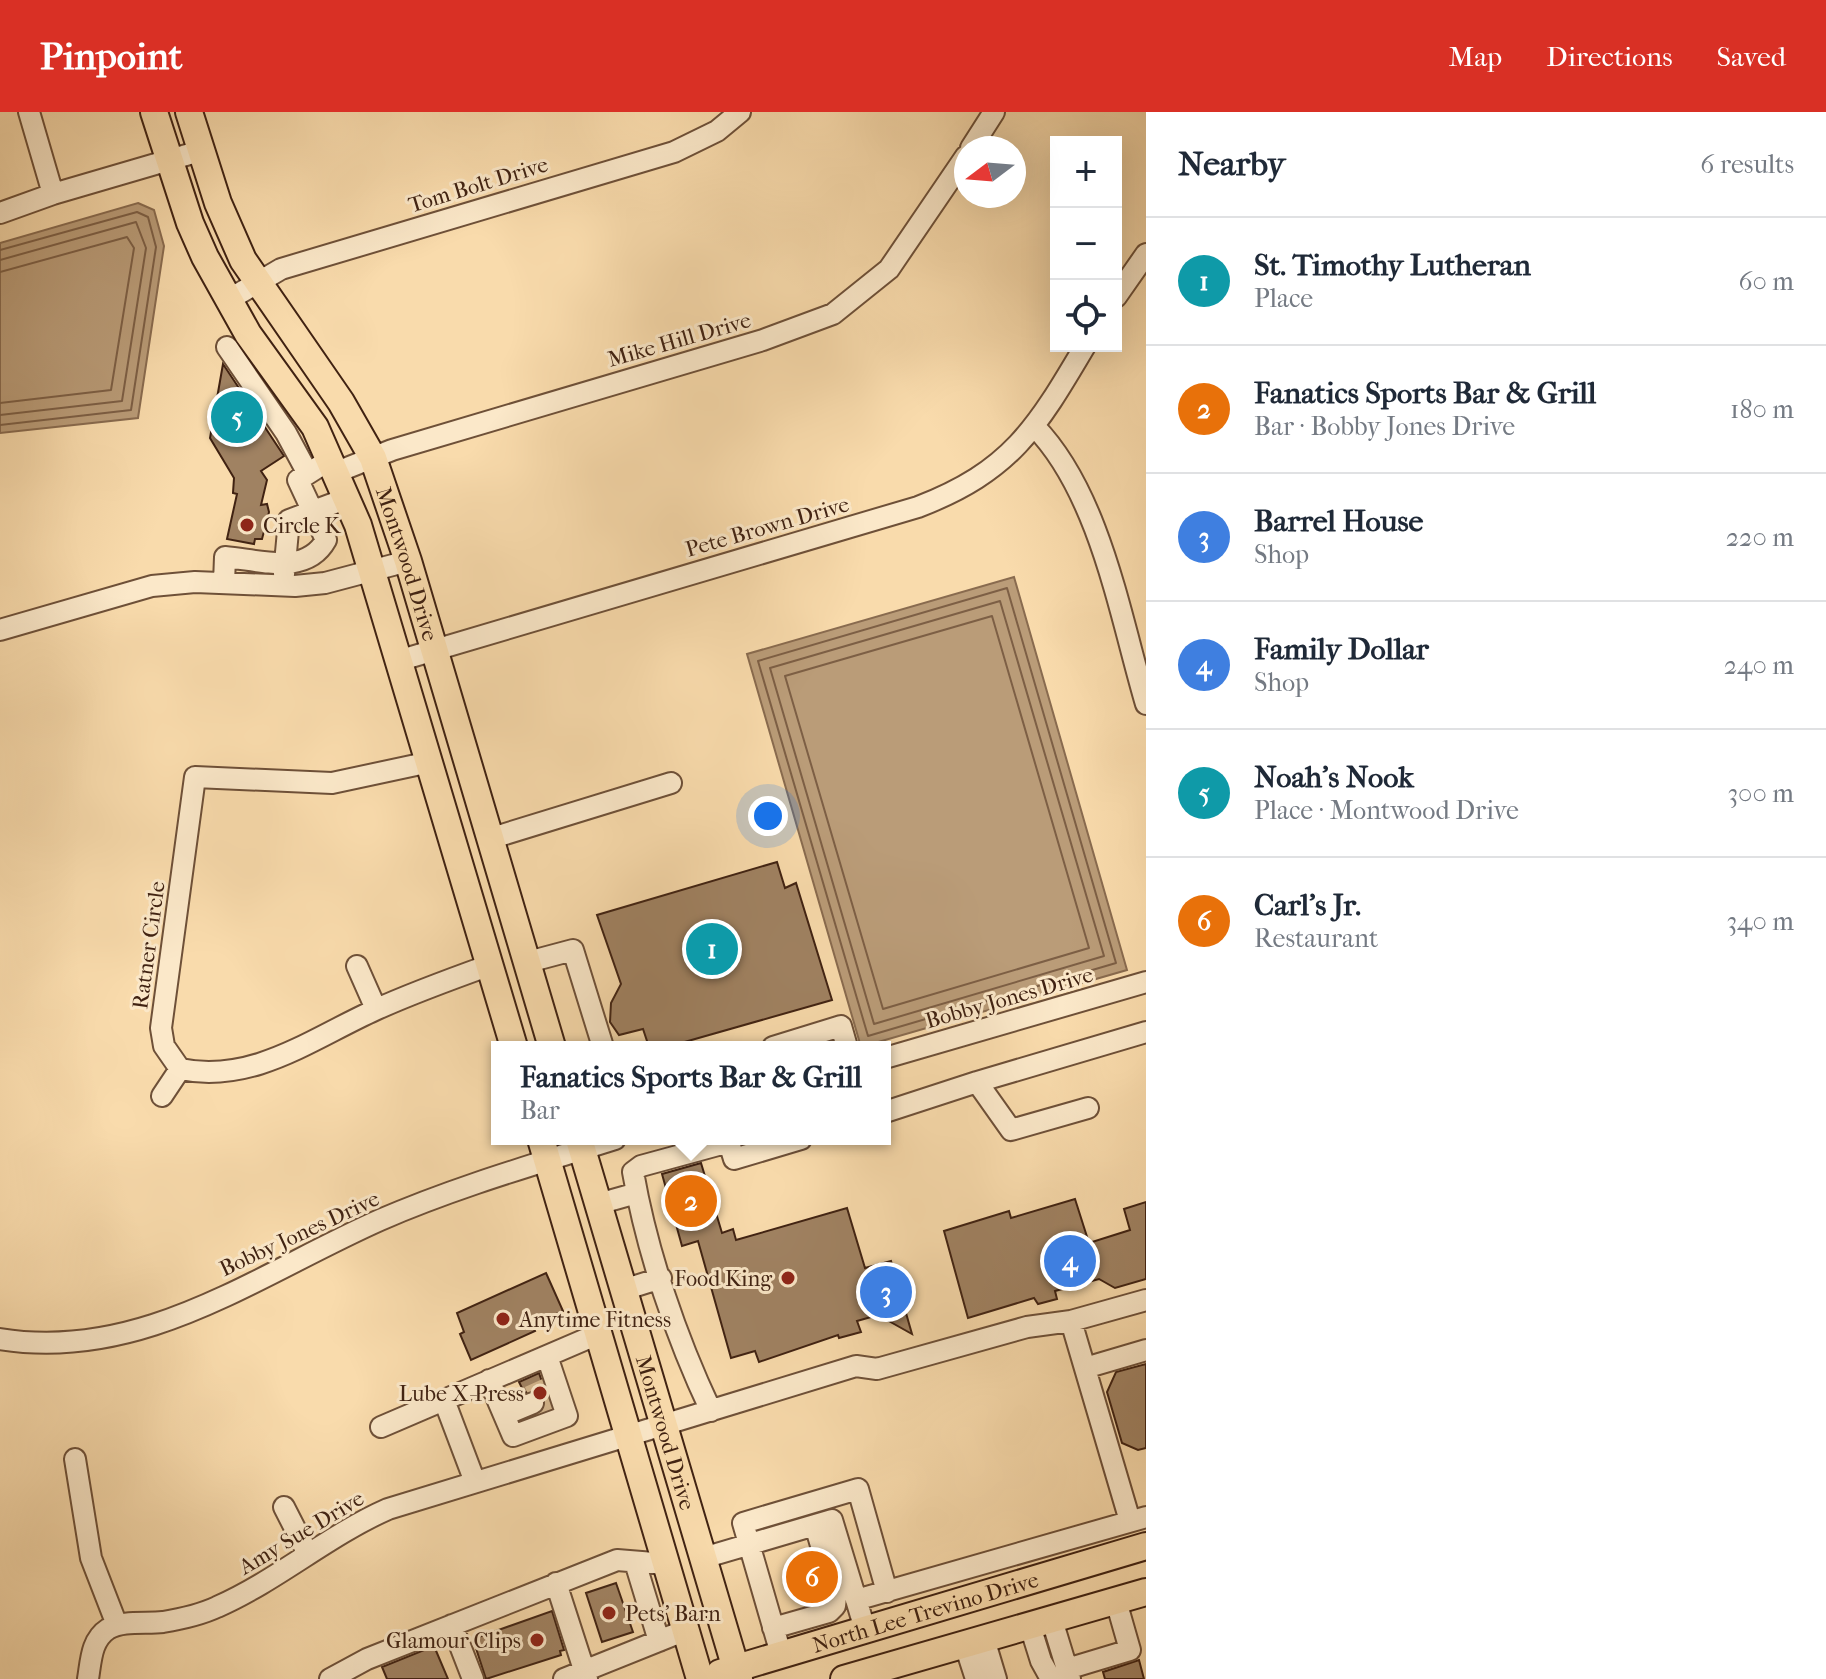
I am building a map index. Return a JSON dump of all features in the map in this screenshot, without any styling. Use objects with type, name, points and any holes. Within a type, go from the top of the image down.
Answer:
[{"type":"main road","name":"Montwood Drive","points":[[154,112],[190,223],[228,300],[251,359],[293,393],[334,465],[348,498],[401,660],[512,1041]]},
{"type":"main road","name":"Montwood Drive","points":[[189,112],[232,237],[256,281],[341,402],[373,458],[408,561],[550,1041]]},
{"type":"main road","name":"Montwood Drive","points":[[580,1145],[737,1674]]},
{"type":"main road","name":"Montwood Drive","points":[[544,1150],[702,1679]]},
{"type":"main road","name":"North Lee Trevino Drive","points":[[702,1679],[737,1674],[781,1654],[1146,1546]]},
{"type":"main road","points":[[1025,1582],[1040,1623]]},
{"type":"main road","name":"North Lee Trevino Drive","points":[[844,1679],[908,1670],[974,1642],[1146,1592]]},
{"type":"street","points":[[29,112],[53,194]]},
{"type":"street","name":"Tom Bolt Drive","points":[[228,300],[256,281],[329,254],[674,152],[717,131],[740,112]]},
{"type":"street","points":[[979,136],[994,112]]},
{"type":"street","points":[[0,213],[53,194],[200,151]]},
{"type":"street","name":"Mike Hill Drive","points":[[307,472],[373,458],[577,393],[763,340],[833,314],[889,269],[954,174]]},
{"type":"street","points":[[1122,288],[1146,254]]},
{"type":"street","points":[[224,583],[225,557],[285,563],[309,560],[326,540],[298,480],[307,472],[251,359],[227,347]]},
{"type":"street","name":"Pete Brown Drive","points":[[401,660],[918,507],[952,494],[990,471],[1035,427],[1081,352]]},
{"type":"street","points":[[1035,427],[1054,447],[1082,496],[1146,704]]},
{"type":"street","points":[[283,587],[289,520],[348,498]]},
{"type":"street","points":[[0,630],[152,586],[224,583],[283,587],[325,583],[408,561]]},
{"type":"street","name":"Ratner Circle","points":[[180,1069],[164,1046],[161,1028],[195,777],[332,783],[430,762]]},
{"type":"street","points":[[492,838],[671,783]]},
{"type":"street","points":[[528,962],[573,950],[601,1041]]},
{"type":"street","points":[[162,1096],[180,1069],[199,1073],[251,1069],[376,1009],[490,965]]},
{"type":"street","points":[[357,966],[376,1009]]},
{"type":"street","name":"Bobby Jones Drive","points":[[891,1056],[1146,982]]},
{"type":"street","points":[[792,1041],[841,1026],[845,1041]]},
{"type":"street","points":[[891,1110],[1146,1032]]},
{"type":"street","points":[[977,1082],[1011,1130],[1088,1108]]},
{"type":"street","name":"Bobby Jones Drive","points":[[0,1339],[76,1344],[152,1327],[379,1221],[544,1150],[574,1145]]},
{"type":"street","points":[[711,1411],[696,1379],[661,1278],[633,1172],[641,1166],[712,1145]]},
{"type":"street","points":[[730,1145],[734,1159],[781,1145]]},
{"type":"street","points":[[598,1204],[637,1193]]},
{"type":"street","points":[[623,1290],[661,1278]]},
{"type":"street","name":"Amy Sue Drive","points":[[117,1625],[163,1621],[214,1609],[251,1591],[350,1526],[388,1509],[856,1366],[877,1369],[1027,1327],[1071,1321],[1146,1300]]},
{"type":"street","points":[[856,1600],[1138,1519],[1071,1321]]},
{"type":"street","points":[[381,1427],[598,1334]]},
{"type":"street","points":[[1085,1368],[1146,1350]]},
{"type":"street","points":[[489,1380],[513,1436],[567,1416],[548,1397],[547,1356]]},
{"type":"street","points":[[504,1416],[548,1397]]},
{"type":"street","points":[[444,1400],[475,1482]]},
{"type":"street","points":[[75,1459],[91,1558],[117,1625],[106,1630],[94,1645],[88,1679]]},
{"type":"street","points":[[781,1654],[743,1523],[858,1489],[887,1592]]},
{"type":"street","points":[[773,1628],[829,1612],[835,1606],[836,1597],[819,1524],[817,1501]]},
{"type":"street","points":[[284,1507],[308,1554]]},
{"type":"street","points":[[782,1512],[788,1533]]},
{"type":"street","points":[[703,1558],[832,1520],[865,1629]]},
{"type":"street","points":[[1007,1557],[1025,1582]]},
{"type":"street","points":[[330,1679],[367,1659],[617,1560],[666,1564]]},
{"type":"street","points":[[635,1562],[659,1641]]},
{"type":"street","points":[[556,1583],[586,1675]]},
{"type":"street","points":[[1040,1623],[1041,1661],[1063,1676],[1130,1650],[1116,1601]]},
{"type":"street","points":[[452,1625],[473,1679]]},
{"type":"street","points":[[564,1679],[586,1675],[686,1630]]},
{"type":"street","points":[[974,1642],[976,1679]]},
{"type":"street","points":[[974,1642],[996,1679]]},
{"type":"street","points":[[367,1659],[375,1679]]},
{"type":"water","points":[[138,203],[154,210],[164,246],[138,418],[0,433],[0,243]]},
{"type":"water","points":[[1014,577],[1127,970],[882,1041],[859,1041],[747,654]]},
{"type":"building","points":[[223,364],[284,456],[261,471],[267,480],[261,505],[267,504],[269,512],[262,539],[255,539],[254,544],[227,539],[237,494],[233,493],[234,478],[210,438]]},
{"type":"building","points":[[777,862],[785,888],[796,883],[832,1000],[688,1041],[647,1041],[643,1029],[619,1035],[610,1022],[611,1003],[621,984],[597,915]]},
{"type":"building","name":"Food King","points":[[701,1163],[722,1233],[733,1229],[736,1240],[847,1208],[865,1268],[891,1261],[912,1334],[878,1315],[857,1321],[861,1332],[839,1338],[838,1335],[759,1362],[755,1351],[731,1358],[698,1241],[682,1246],[662,1174]]},
{"type":"building","points":[[1075,1199],[1089,1243],[1130,1230],[1124,1209],[1146,1202],[1146,1279],[1115,1288],[1099,1279],[1055,1291],[1057,1299],[1038,1304],[1034,1298],[968,1318],[944,1231],[1009,1211],[1011,1218]]},
{"type":"building","name":"Anytime Fitness","points":[[546,1273],[563,1311],[532,1325],[535,1331],[471,1360],[460,1334],[464,1332],[457,1313]]},
{"type":"building","points":[[1146,1364],[1146,1448],[1138,1450],[1122,1443],[1107,1392],[1116,1372]]},
{"type":"building","points":[[539,1373],[551,1408],[543,1411],[546,1404],[541,1393],[524,1392],[519,1382]]},
{"type":"building","points":[[810,1553],[823,1598],[805,1604],[792,1559]]},
{"type":"building","name":"Pets' Barn","points":[[616,1583],[633,1632],[602,1642],[586,1593]]},
{"type":"building","points":[[552,1611],[564,1650],[560,1651],[561,1655],[486,1679],[473,1639]]},
{"type":"building","points":[[434,1646],[448,1679],[387,1679],[382,1667]]},
{"type":"building","points":[[1139,1660],[1144,1679],[1105,1679],[1103,1672]]},
{"type":"tunnel","points":[[529,1396],[549,1387]]},
{"type":"tunnel","points":[[538,1413],[556,1405]]},
{"type":"place","name":"Noah's Nook","points":[[237,417]]},
{"type":"place","name":"Circle K","points":[[247,525]]},
{"type":"place","name":"St. Timothy Lutheran","points":[[712,949]]},
{"type":"place","name":"Fanatics Sports Bar & Grill","points":[[691,1201]]},
{"type":"place","name":"Family Dollar","points":[[1070,1261]]},
{"type":"place","name":"Food King","points":[[788,1278]]},
{"type":"place","name":"Barrel House","points":[[886,1292]]},
{"type":"place","name":"Anytime Fitness","points":[[503,1319]]},
{"type":"place","name":"Lube X-Press","points":[[540,1393]]},
{"type":"place","name":"Carl's Jr.","points":[[812,1577]]},
{"type":"place","name":"Pets' Barn","points":[[609,1613]]},
{"type":"place","name":"Glamour Clips","points":[[537,1640]]}]
